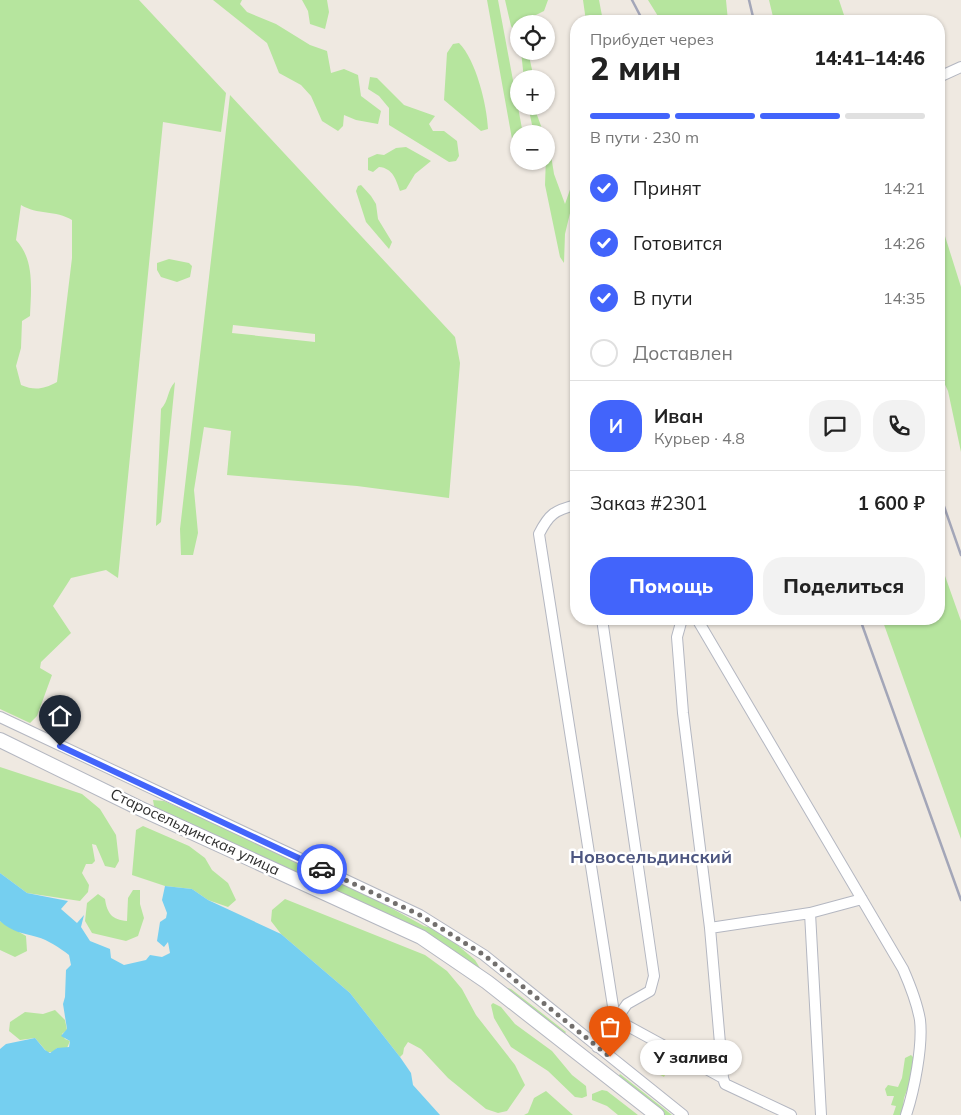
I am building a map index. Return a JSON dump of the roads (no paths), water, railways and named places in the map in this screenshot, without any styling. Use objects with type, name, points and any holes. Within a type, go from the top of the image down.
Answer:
[{"type":"main road","name":"Старосельдинская улица","points":[[0,740],[139,808],[392,922],[421,937],[487,982],[657,1115]]},
{"type":"street","points":[[945,74],[961,67]]},
{"type":"street","points":[[570,507],[557,510],[545,521],[539,534],[615,1019]]},
{"type":"street","points":[[596,1047],[627,1004],[650,991],[654,976],[603,625]]},
{"type":"street","points":[[680,625],[677,637],[683,712],[710,928],[723,1078],[725,1084],[791,1115]]},
{"type":"street","points":[[701,625],[903,969],[913,994],[920,1021],[912,1096],[906,1115]]},
{"type":"street","points":[[0,717],[420,915],[484,955],[596,1047],[683,1115]]},
{"type":"street","points":[[710,928],[810,913],[862,899]]},
{"type":"street","points":[[810,913],[821,1115]]},
{"type":"street","points":[[487,982],[499,967]]},
{"type":"street","points":[[615,1019],[723,1078]]},
{"type":"water","points":[[0,873],[27,893],[68,901],[61,909],[77,923],[84,915],[81,927],[90,941],[110,949],[111,958],[124,965],[146,960],[150,955],[162,957],[170,953],[168,942],[164,947],[157,941],[160,922],[166,918],[167,913],[162,900],[165,886],[192,889],[208,900],[281,934],[350,993],[411,1073],[413,1085],[440,1115],[0,1115],[0,1049],[6,1044],[35,1038],[50,1053],[57,1048],[69,1047],[70,1041],[61,1036],[67,1029],[63,1004],[66,970],[71,965],[69,955],[50,942],[13,930],[0,921]]},
{"type":"railway","points":[[632,0],[640,15]]},
{"type":"railway","points":[[749,0],[753,15]]},
{"type":"railway","points":[[945,509],[961,555]]},
{"type":"railway","points":[[862,625],[961,900]]},
{"type":"place","name":"У залива","points":[[610,1057]]},
{"type":"district","name":"Новосельдинский","points":[[651,857]]}]
